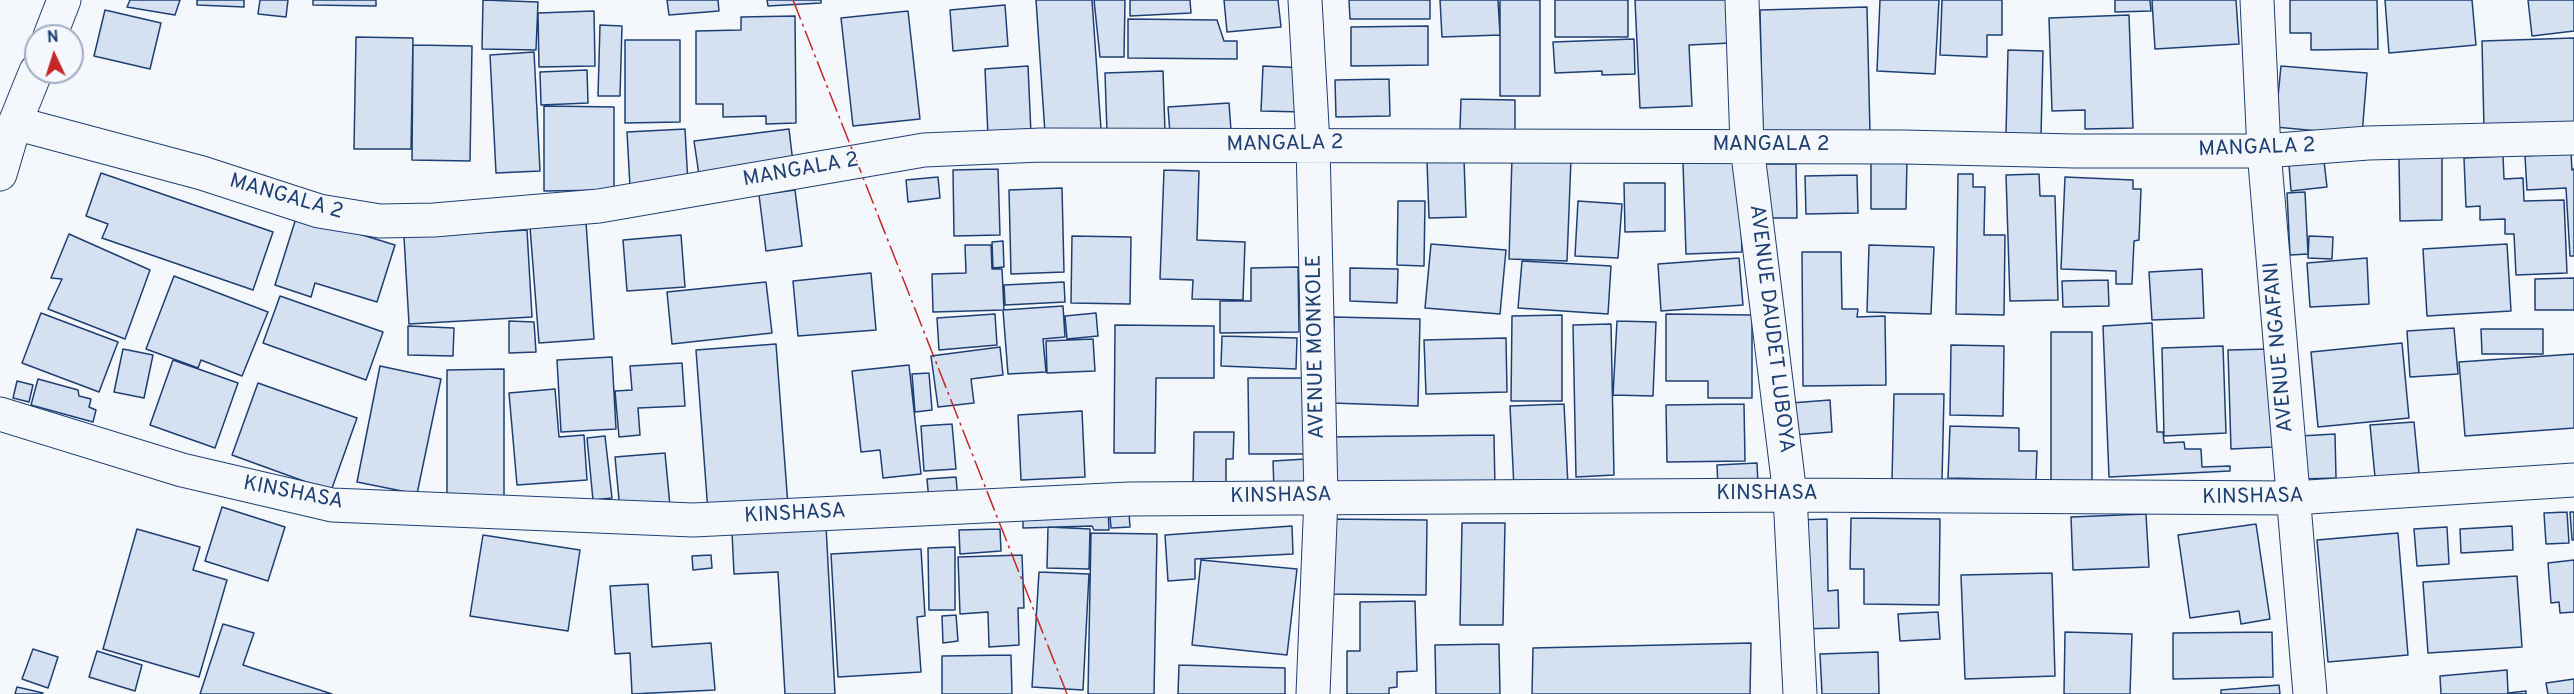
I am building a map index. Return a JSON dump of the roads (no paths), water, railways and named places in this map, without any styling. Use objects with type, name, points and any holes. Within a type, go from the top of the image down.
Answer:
[{"type":"main road","points":[[55,24],[64,0]]},
{"type":"main road","name":"AVENUE MONKOLE","points":[[1305,0],[1313,144],[1321,497],[1313,694]]},
{"type":"main road","name":"AVENUE DAUDET LUBOYA","points":[[1742,0],[1747,147],[1790,495],[1800,694]]},
{"type":"main road","name":"AVENUE NGAFANI","points":[[2257,0],[2264,151],[2310,694]]},
{"type":"main road","points":[[0,174],[15,123],[31,84]]},
{"type":"main road","name":"MANGALA 2","points":[[15,123],[202,173],[319,211],[380,221],[434,220],[599,206],[924,150],[1041,145],[1313,144],[2264,151],[2368,143],[2574,138]]},
{"type":"main road","name":"KINSHASA","points":[[0,414],[182,470],[332,505],[693,520],[1044,501],[1321,497],[1790,495],[2293,498],[2574,480]]}]
